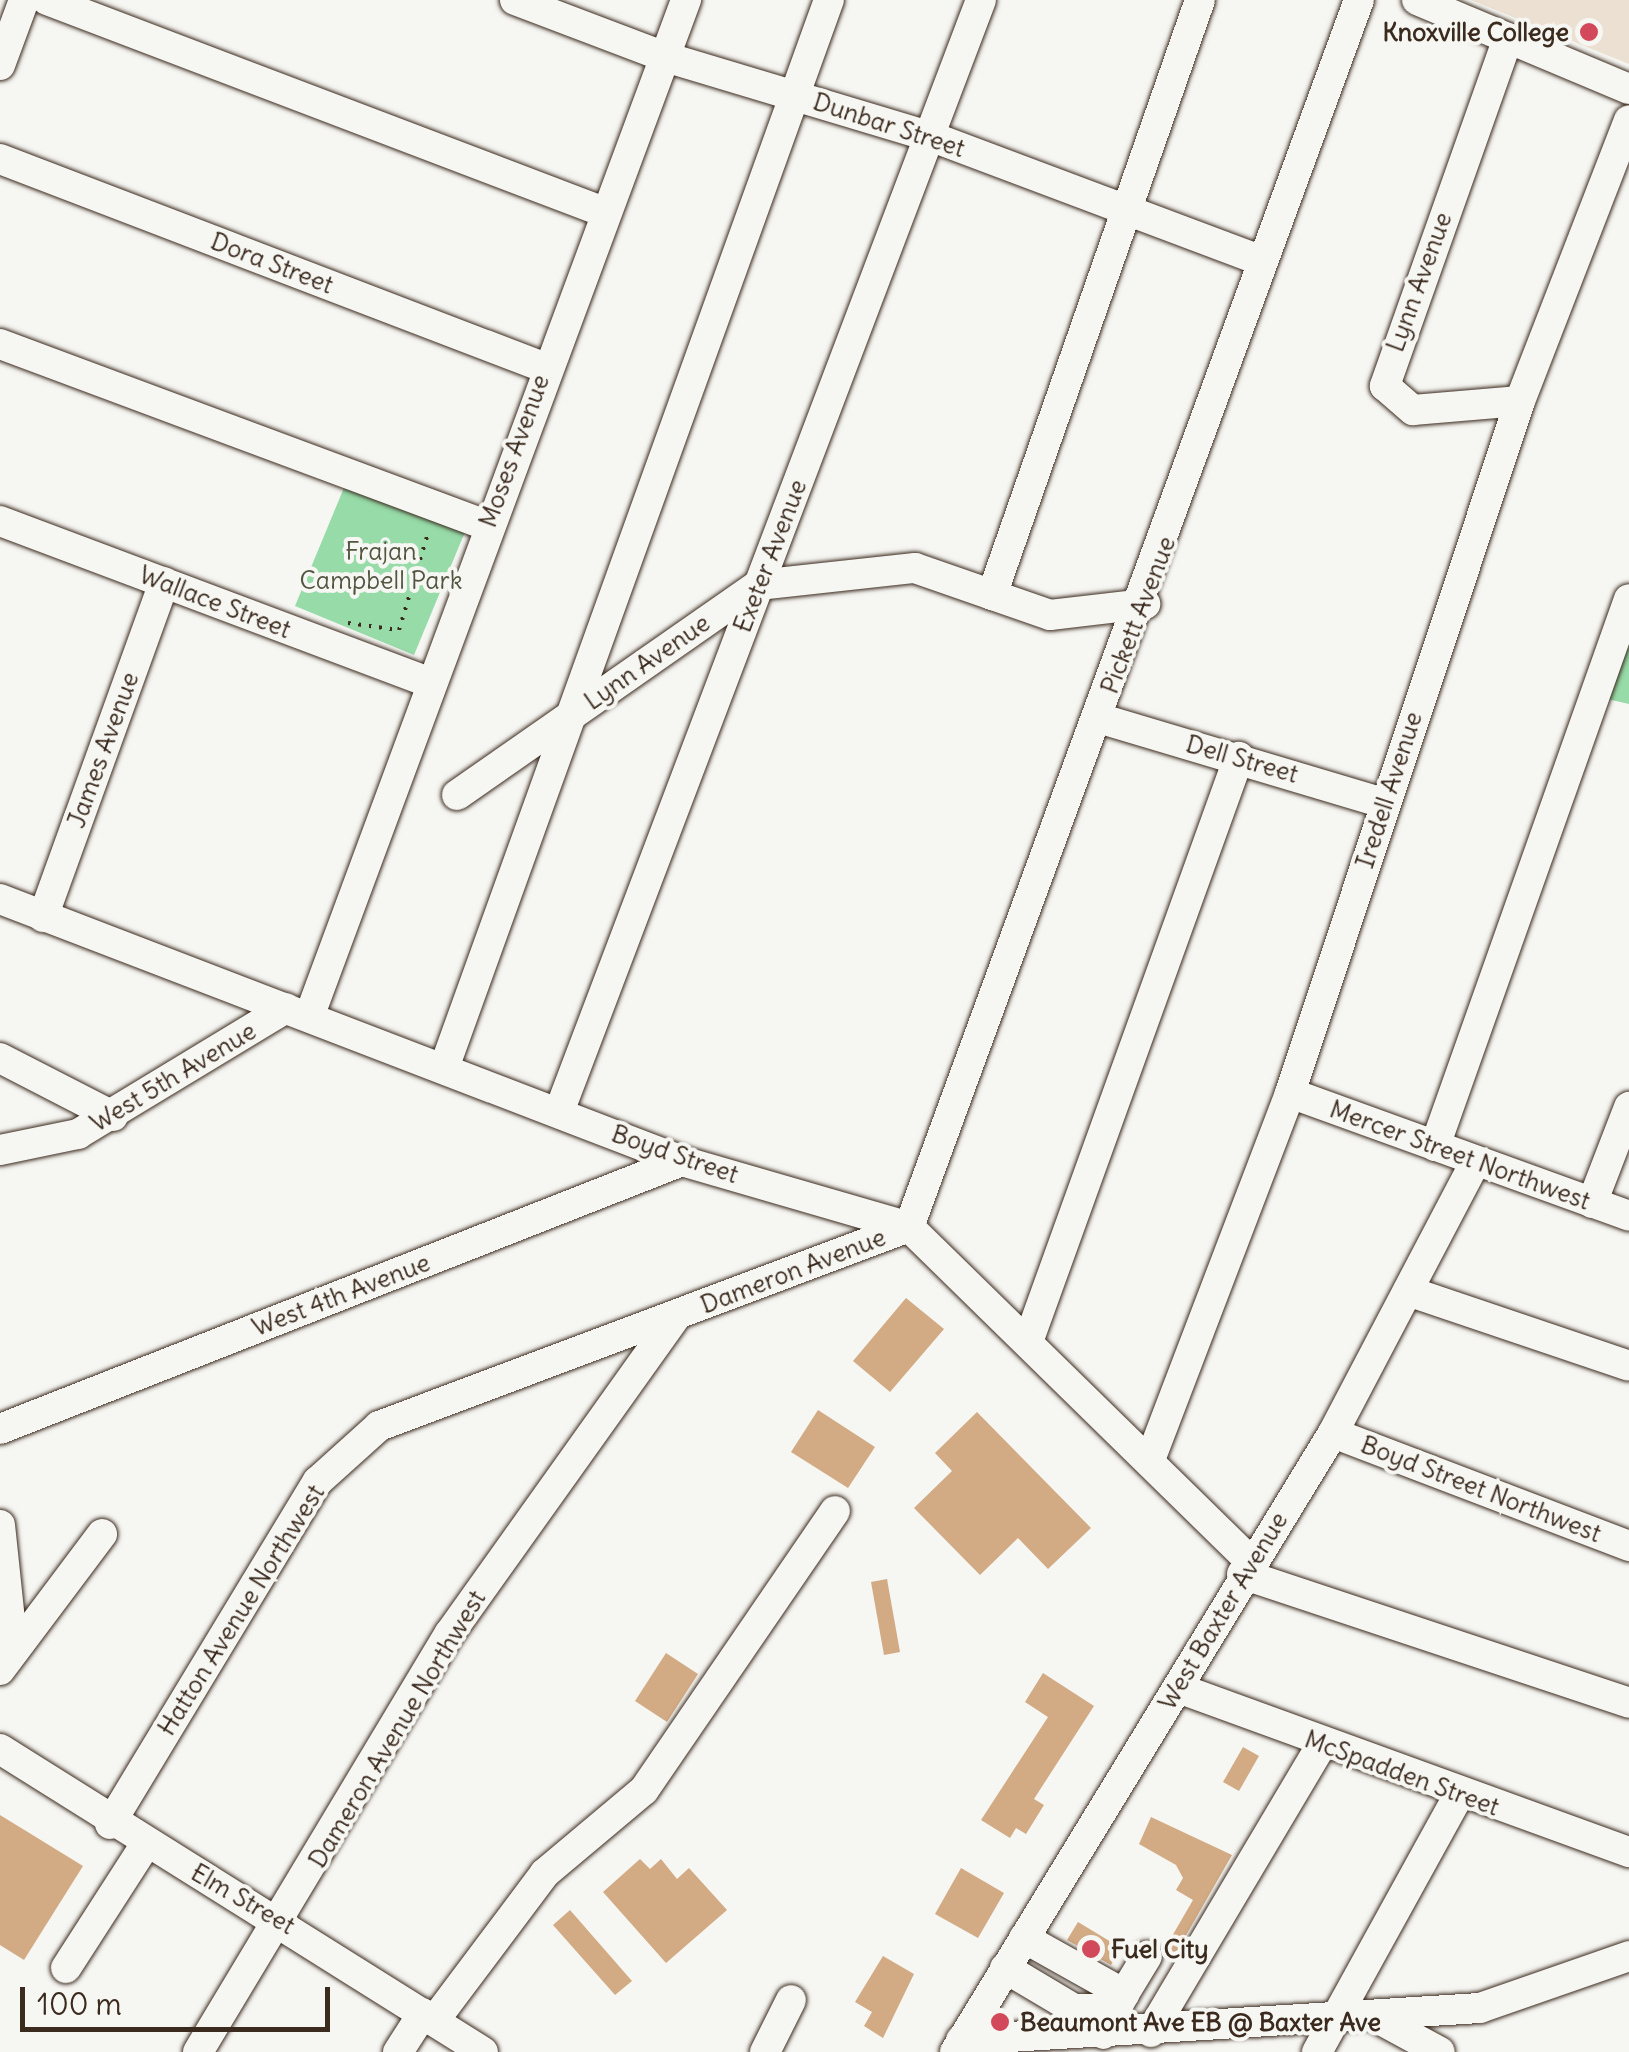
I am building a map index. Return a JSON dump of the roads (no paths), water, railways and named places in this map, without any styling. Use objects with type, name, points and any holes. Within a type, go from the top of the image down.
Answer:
[{"type":"street","points":[[0,65],[24,0]]},
{"type":"street","points":[[47,0],[604,212]]},
{"type":"street","name":"Dunbar Street","points":[[515,0],[665,57],[936,138],[1260,260]]},
{"type":"street","name":"Moses Avenue","points":[[297,1013],[430,683],[544,367],[686,0]]},
{"type":"street","points":[[444,1068],[563,721],[791,94],[829,0]]},
{"type":"street","name":"Exeter Avenue","points":[[559,1112],[758,585],[936,138],[981,0]]},
{"type":"street","points":[[992,594],[1200,0]]},
{"type":"street","name":"Pickett Avenue","points":[[910,1227],[1098,718],[1145,604],[1260,260],[1359,0]]},
{"type":"street","points":[[1418,0],[1629,89]]},
{"type":"street","name":"Lynn Avenue","points":[[1507,40],[1385,386],[1414,410],[1520,401]]},
{"type":"street","name":"Iredell Avenue","points":[[1150,1460],[1290,1094],[1520,401],[1629,120]]},
{"type":"street","name":"Dora Street","points":[[0,159],[544,367]]},
{"type":"street","points":[[0,344],[486,526]]},
{"type":"street","name":"Wallace Street","points":[[0,521],[430,683]]},
{"type":"street","name":"Lynn Avenue","points":[[457,795],[758,585],[915,568],[1050,615],[1145,604]]},
{"type":"street","name":"James Avenue","points":[[43,916],[164,582]]},
{"type":"street","points":[[1435,1146],[1629,599]]},
{"type":"street","name":"Dell Street","points":[[1098,718],[1384,803]]},
{"type":"street","points":[[1028,1342],[1238,757]]},
{"type":"street","name":"Boyd Street","points":[[0,900],[682,1161],[910,1227],[1150,1460],[1245,1567]]},
{"type":"street","name":"West 5th Avenue","points":[[0,1150],[113,1116],[297,1013]]},
{"type":"street","points":[[0,1058],[113,1116]]},
{"type":"street","name":"Mercer Street Northwest","points":[[1290,1094],[1629,1216]]},
{"type":"street","points":[[1592,1203],[1629,1107]]},
{"type":"street","name":"West 4th Avenue","points":[[0,1429],[682,1161]]},
{"type":"street","name":"West Baxter Avenue","points":[[958,2046],[1178,1688],[1245,1567],[1333,1433],[1476,1161]]},
{"type":"street","name":"Dameron Avenue","points":[[677,1315],[910,1227]]},
{"type":"street","points":[[1408,1290],[1629,1366]]},
{"type":"street","name":"Hatton Avenue Northwest","points":[[110,1824],[318,1481],[379,1426],[677,1315]]},
{"type":"street","name":"Dameron Avenue Northwest","points":[[198,2052],[282,1920],[450,1633],[677,1315]]},
{"type":"street","name":"Boyd Street Northwest","points":[[1333,1433],[1629,1546]]},
{"type":"street","points":[[398,2052],[546,1872],[652,1779],[835,1511]]},
{"type":"street","points":[[0,1525],[7,1660]]},
{"type":"street","points":[[7,1660],[102,1534]]},
{"type":"street","points":[[1245,1567],[1629,1703]]},
{"type":"street","name":"McSpadden Street","points":[[1178,1688],[1458,1797],[1629,1852]]},
{"type":"street","points":[[1151,2032],[1322,1744]]},
{"type":"street","name":"Elm Street","points":[[0,1749],[110,1824],[282,1920],[484,2052]]},
{"type":"street","points":[[1317,2052],[1458,1797]]},
{"type":"street","points":[[66,1968],[146,1844]]},
{"type":"street","points":[[1024,1938],[1054,1955],[1101,2025]]},
{"type":"street","points":[[1036,1986],[1054,1955]]},
{"type":"street","points":[[1101,2025],[1148,1956]]},
{"type":"street","points":[[958,2046],[1019,2045],[1101,2025],[1151,2032],[1334,2024],[1480,2008],[1629,1956]]},
{"type":"street","points":[[1006,1968],[1101,2025]]},
{"type":"street","points":[[765,2052],[791,2000]]},
{"type":"street","points":[[1379,2019],[1440,2052]]},
{"type":"place","name":"Knoxville College","points":[[1589,32]]},
{"type":"place","name":"Fuel City","points":[[1091,1949]]},
{"type":"place","name":"Beaumont Ave EB @ Baxter Ave","points":[[1000,2022]]},
{"type":"park label","name":"Frajan Campbell Park","points":[[381,566]]}]
